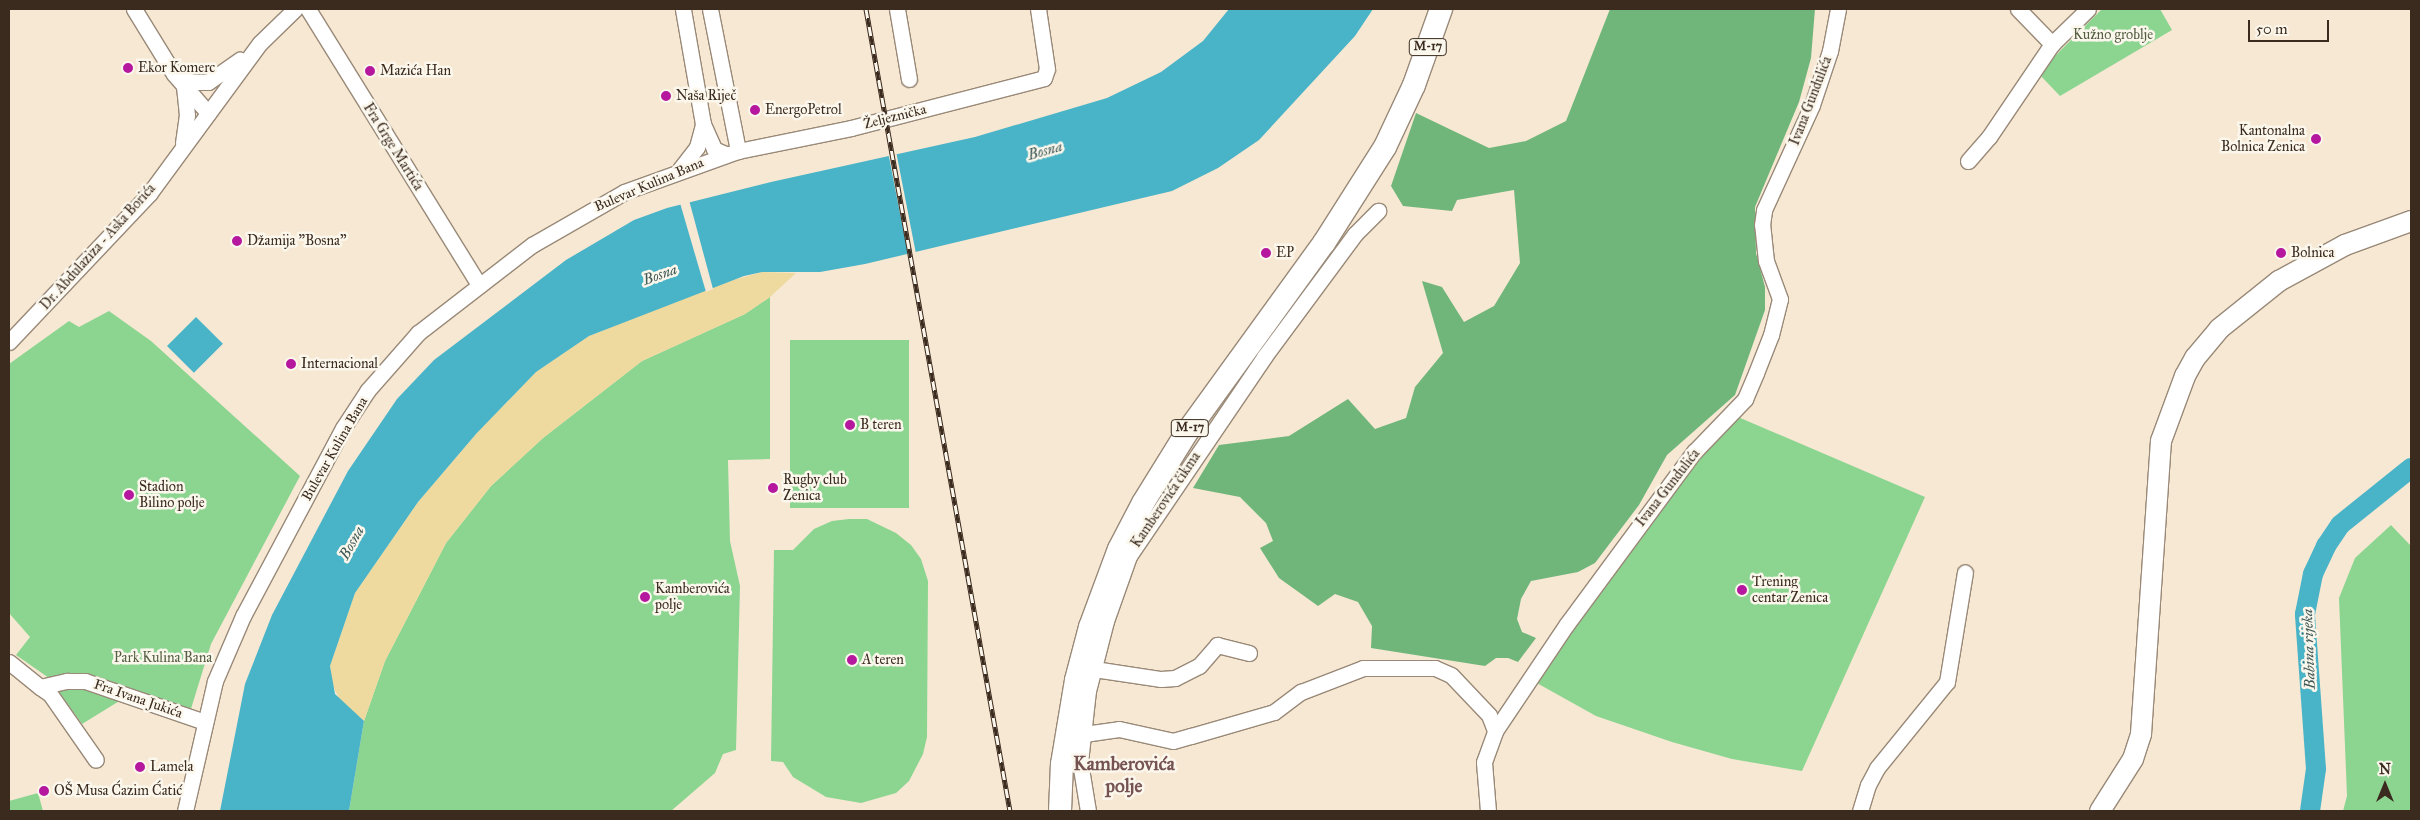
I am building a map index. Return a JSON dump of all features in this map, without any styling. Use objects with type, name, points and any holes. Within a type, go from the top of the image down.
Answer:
[{"type":"highway","name":"M-17","points":[[1060,811],[1063,755],[1076,680],[1090,627],[1119,549],[1143,503],[1186,432],[1324,243],[1380,156],[1414,85],[1441,9]]},
{"type":"main road","points":[[2100,811],[2133,759],[2141,734],[2161,441],[2185,376],[2195,358],[2220,329],[2279,280],[2345,245],[2411,221]]},
{"type":"street","points":[[134,9],[174,74],[184,88],[208,113],[260,43]]},
{"type":"street","points":[[174,74],[192,82],[208,82],[231,68],[295,9]]},
{"type":"street","name":"Fra Grge Martića","points":[[308,9],[479,285]]},
{"type":"street","points":[[683,9],[703,124],[714,149],[732,152],[710,9]]},
{"type":"street","points":[[897,9],[909,79]]},
{"type":"street","name":"Željeznička","points":[[732,152],[860,126],[1039,81],[1047,73],[1038,9]]},
{"type":"street","name":"Ivana Gundulića","points":[[1488,811],[1484,762],[1495,730],[1567,624],[1694,452],[1745,399],[1780,309],[1780,299],[1766,261],[1762,225],[1764,210],[1812,104],[1830,51],[1838,9]]},
{"type":"street","points":[[2018,9],[2052,44]]},
{"type":"street","points":[[1968,161],[1989,137],[2052,44],[2088,9]]},
{"type":"street","points":[[182,147],[187,115],[184,88]]},
{"type":"street","name":"Dr. Abdulaziza - Aska Borića","points":[[9,339],[149,194],[208,113]]},
{"type":"street","points":[[678,171],[697,147],[703,124]]},
{"type":"street","name":"Bulevar Kulina Bana","points":[[185,811],[205,722],[229,645],[343,428],[396,355],[418,333],[532,244],[594,207],[678,171],[732,152]]},
{"type":"street","name":"Kamberovića čikma","points":[[1088,811],[1080,762],[1094,669],[1110,612],[1136,542],[1168,502],[1214,428],[1264,356],[1355,234],[1378,211]]},
{"type":"street","points":[[1860,811],[1868,785],[1877,768],[1946,682],[1965,572]]},
{"type":"street","points":[[1094,669],[1161,679],[1175,678],[1199,666],[1217,645],[1249,653]]},
{"type":"street","points":[[9,662],[50,694],[96,760]]},
{"type":"street","points":[[1084,734],[1119,729],[1172,741],[1274,712],[1301,692],[1363,668],[1435,668],[1451,674],[1489,715],[1495,730]]},
{"type":"street","name":"Fra Ivana Jukića","points":[[40,687],[67,681],[85,681],[205,722]]},
{"type":"green space","points":[[1610,9],[1815,9],[1811,58],[1799,102],[1755,207],[1756,253],[1765,287],[1765,310],[1735,395],[1667,455],[1639,505],[1595,563],[1578,572],[1531,581],[1521,599],[1517,619],[1522,632],[1536,638],[1518,662],[1508,658],[1496,658],[1485,666],[1371,648],[1372,626],[1358,602],[1335,594],[1318,606],[1279,578],[1260,548],[1273,541],[1266,523],[1240,497],[1193,488],[1219,445],[1289,436],[1348,399],[1375,429],[1406,418],[1415,387],[1443,353],[1422,281],[1442,287],[1464,322],[1494,306],[1520,263],[1514,190],[1457,200],[1452,211],[1403,206],[1391,186],[1416,113],[1489,148],[1526,141],[1566,121]]},
{"type":"green space","name":"Kužno groblje","points":[[2102,9],[2160,9],[2172,30],[2060,96],[2038,73]]},
{"type":"green space","name":"Kamberovića polje","points":[[770,297],[770,459],[728,460],[730,541],[740,586],[736,750],[723,754],[715,773],[671,811],[349,811],[364,721],[385,661],[446,543],[491,486],[543,438],[642,361],[745,314]]},
{"type":"green space","name":"Stadion Bilino polje","points":[[109,311],[151,341],[300,476],[211,644],[190,712],[134,692],[82,724],[49,678],[16,655],[30,637],[9,613],[9,364],[69,321],[79,327]]},
{"type":"green space","name":"B teren","points":[[790,340],[909,340],[909,508],[790,508]]},
{"type":"green space","name":"Trening centar Zenica","points":[[1738,417],[1925,497],[1802,771],[1732,759],[1672,742],[1596,716],[1535,682],[1695,454]]},
{"type":"green space","points":[[867,519],[896,533],[911,545],[921,559],[928,581],[927,737],[923,754],[909,781],[896,793],[861,803],[826,797],[793,777],[783,762],[771,761],[774,550],[793,550],[814,529],[832,521]]},
{"type":"green space","points":[[2391,525],[2411,546],[2411,811],[2343,811],[2347,796],[2339,598],[2355,558]]},
{"type":"green space","points":[[38,793],[43,811],[9,811],[9,801]]},
{"type":"sand","points":[[762,272],[796,273],[770,297],[745,314],[642,361],[543,438],[491,486],[446,543],[385,661],[364,721],[341,702],[332,684],[330,666],[355,593],[418,502],[476,434],[536,372],[589,336],[726,282]]},
{"type":"water","name":"Bosna","points":[[1229,9],[1373,9],[1355,36],[1259,140],[1218,168],[1172,191],[865,264],[820,272],[762,272],[744,276],[589,336],[536,372],[476,434],[418,502],[355,593],[330,666],[335,694],[364,721],[349,811],[220,811],[245,684],[272,615],[348,471],[397,399],[434,360],[566,260],[634,220],[667,208],[771,182],[975,137],[1107,98],[1161,72],[1203,41]]},
{"type":"water","points":[[196,317],[223,344],[194,373],[167,346]]},
{"type":"pier","points":[[896,151],[916,254],[908,256],[888,153]]},
{"type":"pier","points":[[689,200],[713,289],[706,292],[680,203]]},
{"type":"waterway","name":"Babina rijeka","points":[[2310,811],[2316,769],[2305,614],[2313,574],[2326,546],[2340,525],[2411,468]]},
{"type":"railway","points":[[866,9],[1010,811]]},
{"type":"place","name":"Ekor Komerc","points":[[128,68]]},
{"type":"place","name":"Mazića Han","points":[[370,71]]},
{"type":"place","name":"Naša Riječ","points":[[666,96]]},
{"type":"place","name":"EnergoPetrol","points":[[755,110]]},
{"type":"place","name":"Kantonalna Bolnica Zenica","points":[[2316,139]]},
{"type":"place","name":"Džamija \"Bosna\"","points":[[237,241]]},
{"type":"place","name":"EP","points":[[1266,253]]},
{"type":"place","name":"Bolnica","points":[[2281,253]]},
{"type":"place","name":"Internacional","points":[[291,364]]},
{"type":"place","name":"B teren","points":[[850,425]]},
{"type":"place","name":"Rugby club Zenica","points":[[773,488]]},
{"type":"place","name":"Stadion Bilino polje","points":[[129,495]]},
{"type":"place","name":"Trening centar Zenica","points":[[1742,590]]},
{"type":"place","name":"Kamberovića polje","points":[[645,597]]},
{"type":"place","name":"A teren","points":[[852,660]]},
{"type":"place","name":"Lamela","points":[[140,767]]},
{"type":"place","name":"OŠ Musa Ćazim Ćatić","points":[[44,791]]},
{"type":"district","name":"Kamberovića polje","points":[[1124,775]]},
{"type":"park label","name":"Park Kulina Bana","points":[[163,658]]}]
